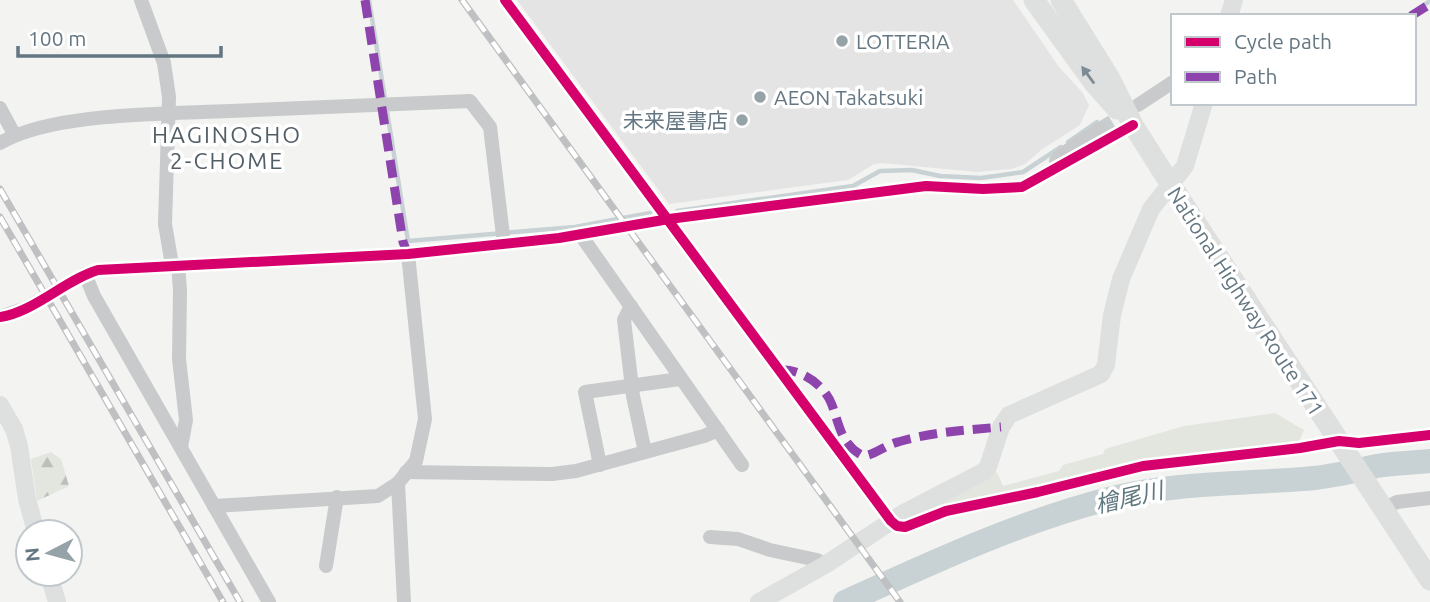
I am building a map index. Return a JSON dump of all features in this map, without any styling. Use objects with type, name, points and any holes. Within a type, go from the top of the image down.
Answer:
[{"type":"highway","name":"National Highway Route 171","points":[[1034,0],[1094,83],[1136,115]]},
{"type":"highway","name":"National Highway Route 171","points":[[1061,0],[1136,115],[1171,185],[1430,580]]},
{"type":"main road","points":[[760,602],[825,565],[891,522],[986,470],[1001,427],[1009,415],[1101,374],[1106,365],[1112,315],[1121,279],[1151,209],[1185,166],[1203,105]]},
{"type":"main road","points":[[0,405],[14,429],[19,446],[32,518]]},
{"type":"street","points":[[141,0],[164,63],[168,114],[165,223],[180,290],[179,359],[186,420],[181,447]]},
{"type":"street","points":[[505,0],[891,522],[897,526],[905,527],[946,511],[1143,466],[1430,435]]},
{"type":"street","points":[[269,602],[81,276],[99,270],[408,254],[504,244],[669,219],[926,186],[983,189],[1022,187],[1045,176],[1136,115],[1171,84]]},
{"type":"street","points":[[0,143],[14,134],[31,129],[90,119],[470,101],[490,127],[504,244]]},
{"type":"street","points":[[0,108],[14,134]]},
{"type":"street","points":[[1045,176],[1061,155],[1100,129]]},
{"type":"street","points":[[580,234],[742,465]]},
{"type":"street","points":[[214,506],[378,496],[402,478],[416,461],[425,419],[408,254]]},
{"type":"street","points":[[631,306],[624,320],[632,385],[645,452]]},
{"type":"street","points":[[0,317],[26,308]]},
{"type":"street","points":[[600,465],[585,392],[680,379]]},
{"type":"street","points":[[402,478],[552,474],[600,465],[718,430]]},
{"type":"street","points":[[402,478],[404,602]]},
{"type":"street","points":[[326,566],[337,497]]},
{"type":"street","points":[[1378,501],[1398,502],[1430,498]]},
{"type":"street","points":[[710,537],[738,539],[770,551],[817,560],[825,565]]},
{"type":"shaded area","points":[[517,0],[1013,0],[1089,105],[1080,125],[1041,150],[1025,164],[1011,169],[977,172],[882,163],[874,164],[848,180],[669,204]]},
{"type":"green space","points":[[1275,413],[1304,430],[1298,444],[1184,456],[910,517],[909,514],[997,472],[1003,486],[1059,471],[1063,465],[1103,454],[1105,449],[1184,426]]},
{"type":"green space","points":[[51,452],[61,459],[69,486],[37,501],[31,459]]},
{"type":"waterway","points":[[369,0],[408,241],[575,227],[650,213]]},
{"type":"waterway","points":[[1410,14],[1430,1]]},
{"type":"waterway","points":[[1068,142],[1097,122]]},
{"type":"waterway","points":[[677,211],[853,186],[880,171],[912,170],[940,176],[981,178],[1023,172],[1061,147]]},
{"type":"waterway","name":"檜尾川","points":[[845,602],[1007,532],[1108,499],[1180,487],[1313,478],[1383,465],[1430,461]]},
{"type":"tunnel","points":[[1100,129],[1132,110]]},
{"type":"tunnel","points":[[26,308],[77,279]]},
{"type":"railway","points":[[462,0],[900,602]]},
{"type":"railway","points":[[0,189],[240,602]]},
{"type":"railway","points":[[0,217],[223,602]]},
{"type":"marked path","points":[[365,0],[403,242],[408,254]]},
{"type":"marked path","points":[[1414,14],[1430,4]]},
{"type":"marked path","points":[[779,370],[803,375],[824,391],[846,440],[863,456],[893,443],[924,436],[1001,427]]},
{"type":"cycle path","points":[[505,0],[897,526],[905,527],[946,511],[1143,466],[1339,441],[1359,443],[1430,435]]},
{"type":"cycle path","points":[[0,317],[25,309],[98,270],[408,254],[559,238],[669,219],[926,186],[983,189],[1022,187],[1133,125]]},
{"type":"place","name":"LOTTERIA","points":[[842,41]]},
{"type":"place","name":"AEON Takatsuki","points":[[760,97]]},
{"type":"place","name":"未来屋書店","points":[[742,120]]},
{"type":"district","name":"HAGINOSHO 2-CHOME","points":[[227,147]]}]
